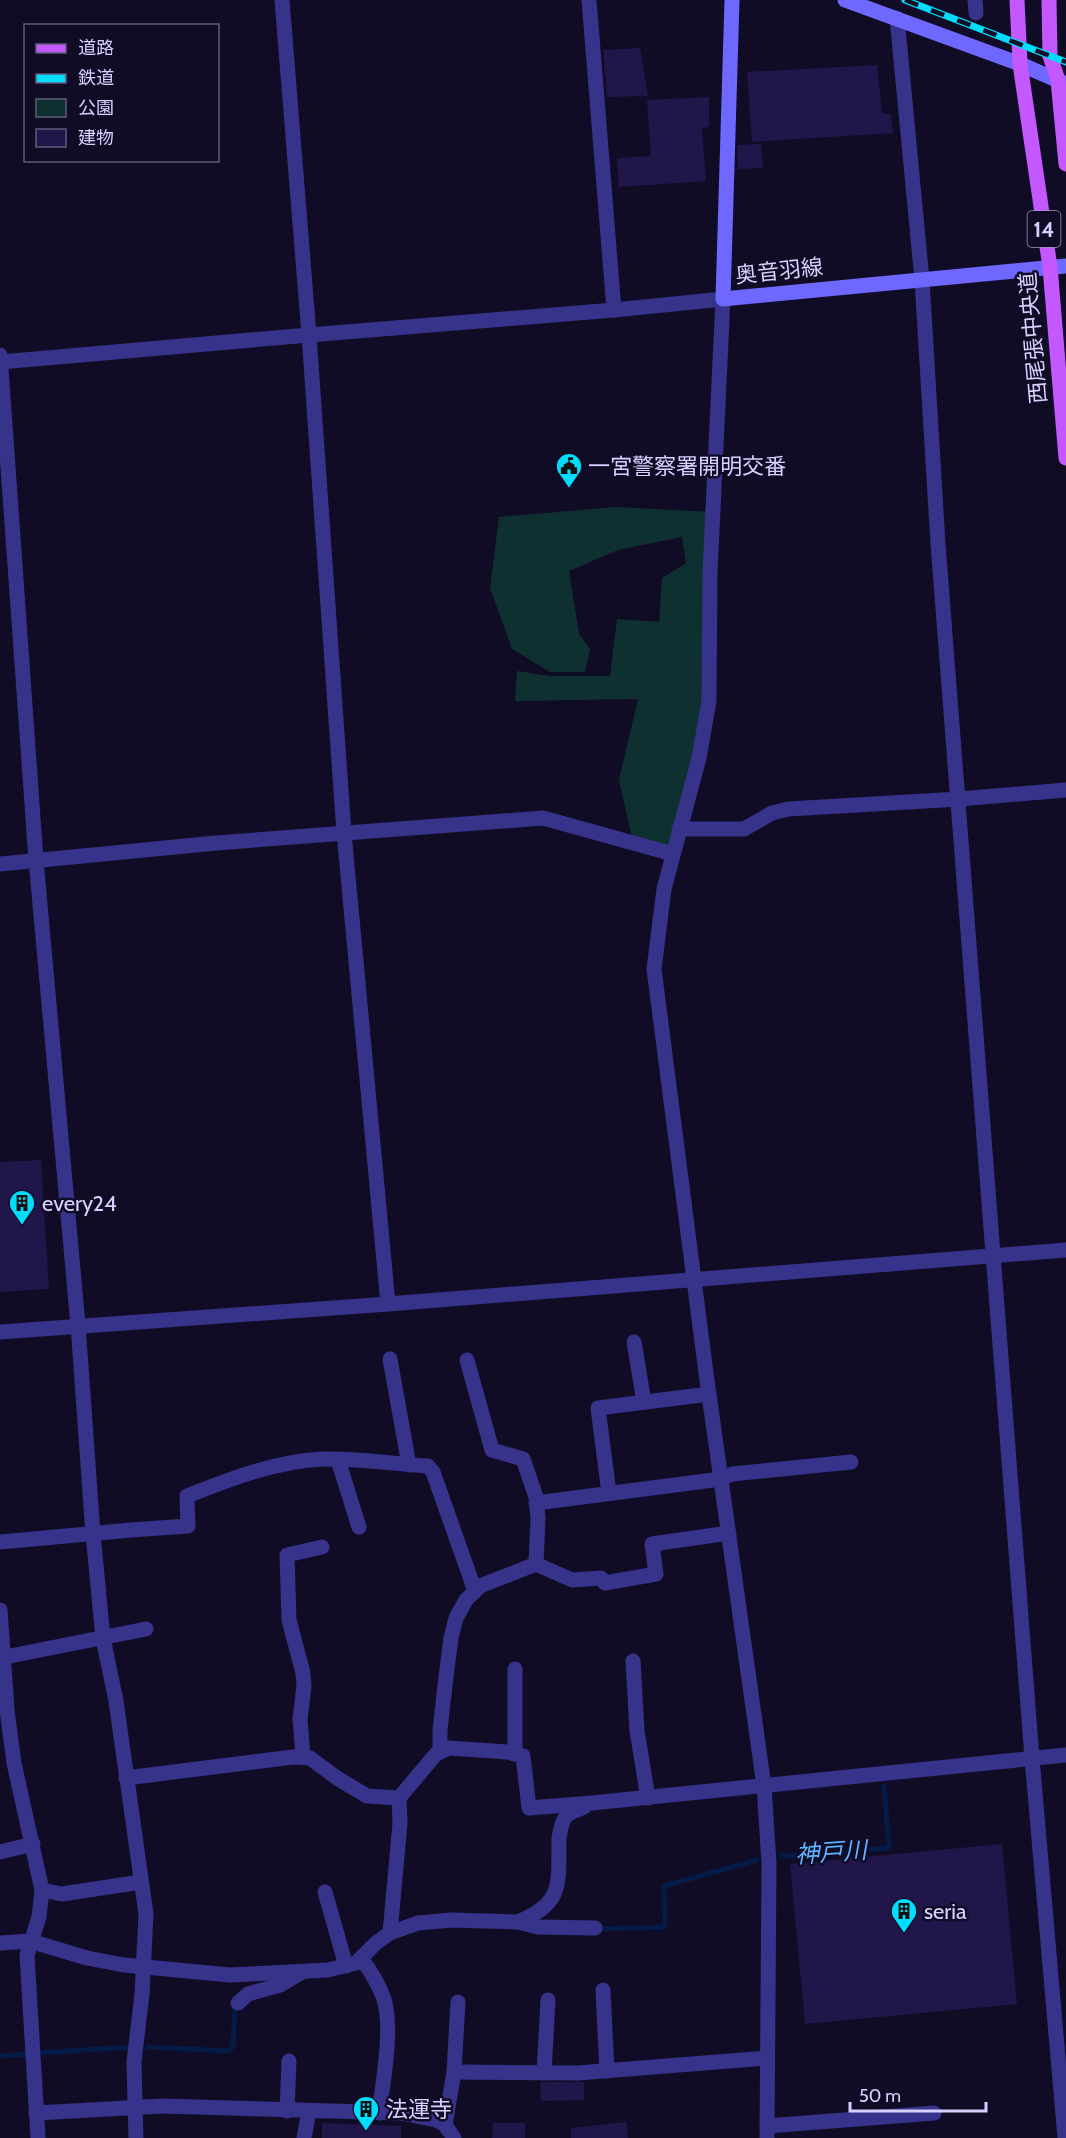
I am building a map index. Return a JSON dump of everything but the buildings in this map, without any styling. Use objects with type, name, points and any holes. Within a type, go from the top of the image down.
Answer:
[{"type":"main road","name":"奥音羽線","points":[[732,0],[723,299],[1066,266]]},
{"type":"main road","points":[[845,0],[1020,64],[1062,82]]},
{"type":"main road","name":"西尾張中央道","points":[[1017,0],[1020,64],[1050,267],[1066,458]]},
{"type":"main road","points":[[1049,0],[1050,56],[1062,82],[1066,164]]},
{"type":"street","points":[[282,0],[309,335],[344,833],[388,1304]]},
{"type":"street","points":[[589,0],[614,310]]},
{"type":"street","points":[[897,18],[922,280],[938,544],[1032,1758],[1065,2138]]},
{"type":"street","points":[[0,362],[723,299],[710,573],[709,701],[699,758],[664,889],[654,969],[709,1394],[764,1786],[769,1863],[767,2132],[934,2113]]},
{"type":"street","points":[[0,355],[7,558],[78,1325],[93,1534],[103,1638],[116,1701],[146,1914],[144,1969],[134,2062],[136,2138]]},
{"type":"street","points":[[679,829],[744,829],[772,813],[788,809],[1066,790]]},
{"type":"street","points":[[0,864],[344,833],[543,818],[673,854]]},
{"type":"street","points":[[0,1332],[388,1304],[1066,1250]]},
{"type":"street","points":[[634,1342],[644,1402]]},
{"type":"street","points":[[390,1359],[409,1465]]},
{"type":"street","points":[[467,1360],[492,1450],[523,1459],[538,1518],[536,1564]]},
{"type":"street","points":[[609,1493],[598,1408],[709,1394]]},
{"type":"street","points":[[338,1460],[359,1527]]},
{"type":"street","points":[[0,1542],[188,1527],[187,1496],[259,1470],[291,1462],[338,1460],[428,1466],[433,1472],[475,1591]]},
{"type":"street","points":[[536,1503],[721,1479],[732,1474],[851,1462]]},
{"type":"street","points":[[440,1752],[440,1730],[451,1638],[456,1618],[466,1600],[480,1586],[536,1564],[572,1580],[601,1578],[605,1582],[656,1575],[652,1545],[729,1533]]},
{"type":"street","points":[[303,1757],[300,1719],[304,1686],[303,1673],[289,1620],[286,1555],[322,1547]]},
{"type":"street","points":[[0,1610],[14,1763],[42,1890],[39,1917],[27,1955],[38,2138]]},
{"type":"street","points":[[5,1658],[146,1629]]},
{"type":"street","points":[[633,1661],[637,1731],[648,1798]]},
{"type":"street","points":[[515,1669],[515,1754]]},
{"type":"street","points":[[390,1933],[400,1823],[399,1798],[436,1754],[449,1748],[507,1752],[524,1756],[529,1808],[1066,1755]]},
{"type":"street","points":[[126,1778],[303,1757],[310,1758],[367,1796],[399,1798]]},
{"type":"street","points":[[518,1923],[536,1915],[553,1897],[558,1886],[560,1831],[567,1815],[592,1803]]},
{"type":"street","points":[[0,1852],[33,1844]]},
{"type":"street","points":[[42,1890],[62,1894],[141,1882]]},
{"type":"street","points":[[325,1892],[346,1966]]},
{"type":"street","points":[[0,1943],[30,1941],[87,1958],[144,1969],[230,1975],[328,1970],[356,1964],[376,1943],[390,1933],[418,1923],[452,1920],[518,1923],[538,1927],[595,1928]]},
{"type":"street","points":[[361,1958],[384,2000],[387,2022],[379,2113]]},
{"type":"street","points":[[238,2003],[248,1994],[280,1985],[303,1971]]},
{"type":"street","points":[[603,1990],[607,2071]]},
{"type":"street","points":[[544,2073],[548,2000]]},
{"type":"street","points":[[445,2125],[454,2072],[458,2002]]},
{"type":"street","points":[[454,2072],[607,2071],[766,2058]]},
{"type":"street","points":[[287,2111],[289,2061]]},
{"type":"street","points":[[36,2113],[162,2106],[401,2114],[436,2120],[445,2125],[454,2138]]},
{"type":"street","points":[[304,2138],[309,2111]]},
{"type":"green space","points":[[617,507],[713,512],[709,701],[673,854],[633,842],[619,780],[638,699],[515,701],[517,671],[550,676],[610,676],[617,619],[659,622],[662,578],[686,563],[682,537],[618,550],[569,571],[579,634],[590,649],[585,672],[550,672],[512,649],[490,588],[499,517]]},
{"type":"waterway","name":"神戸川","points":[[782,1856],[889,1848],[884,1786]]},
{"type":"waterway","name":"神戸川","points":[[603,1929],[662,1927],[665,1925],[664,1886],[757,1860]]},
{"type":"waterway","name":"神戸川","points":[[148,2047],[227,2051],[233,2047],[235,2004]]},
{"type":"waterway","name":"神戸川","points":[[40,2053],[131,2047]]},
{"type":"waterway","name":"神戸川","points":[[0,2056],[25,2054]]},
{"type":"railway","points":[[905,0],[1066,62]]},
{"type":"place","name":"一宮警察署開明交番","points":[[569,489]]},
{"type":"place","name":"every24","points":[[22,1226]]},
{"type":"place","name":"seria","points":[[904,1934]]},
{"type":"place","name":"法運寺","points":[[366,2132]]}]
